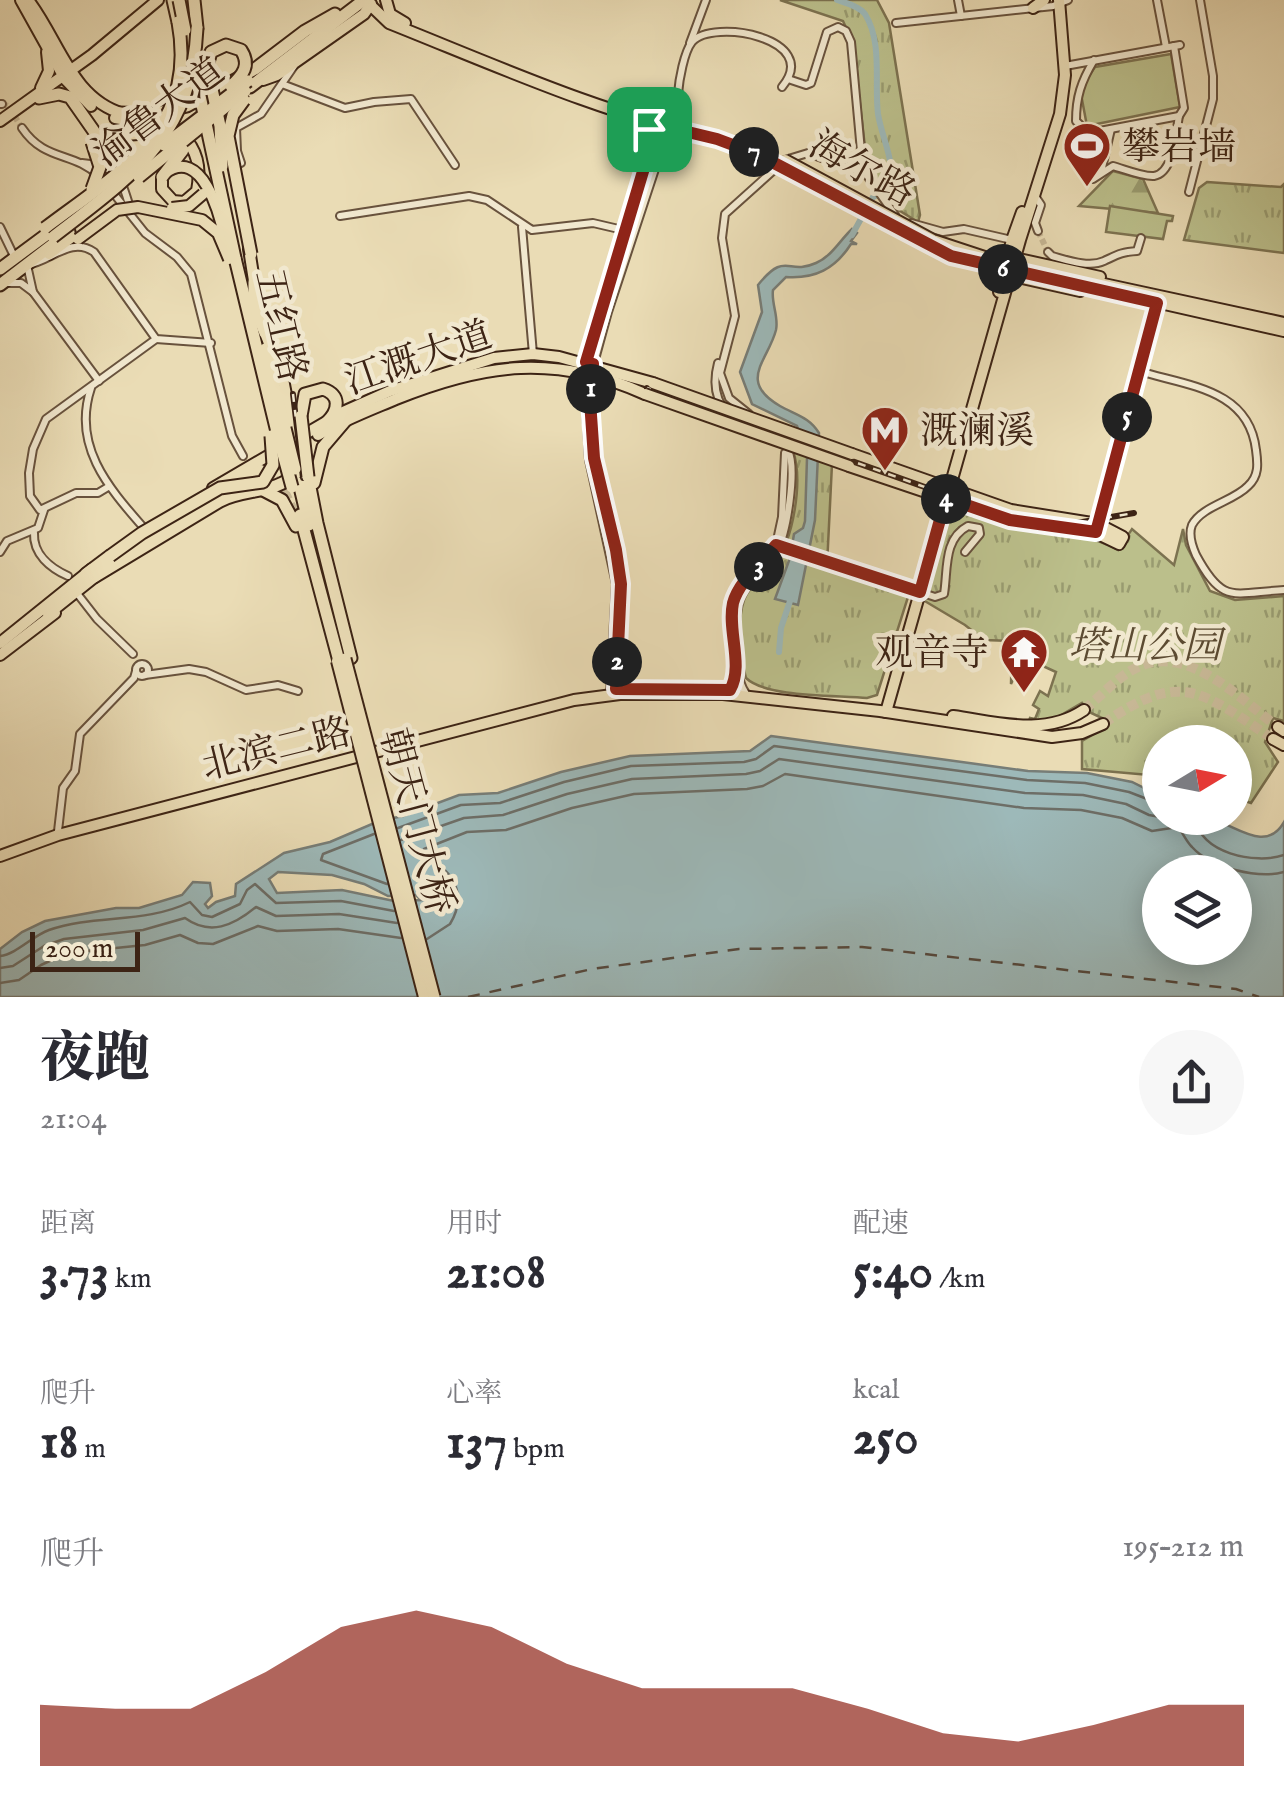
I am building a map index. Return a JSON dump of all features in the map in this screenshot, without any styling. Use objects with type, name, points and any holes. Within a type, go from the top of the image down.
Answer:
[{"type":"highway","points":[[0,283],[85,198],[133,161],[164,124],[181,70],[179,0]]},
{"type":"highway","name":"五红路","points":[[179,0],[225,165],[240,257]]},
{"type":"highway","name":"五红路","points":[[179,0],[282,433],[300,482],[344,659]]},
{"type":"highway","points":[[49,232],[127,180],[173,128],[190,77],[197,28],[194,0]]},
{"type":"highway","name":"渝鲁大道","points":[[32,264],[73,236],[334,14],[362,4]]},
{"type":"highway","name":"渝鲁大道","points":[[0,269],[195,120],[251,86],[362,4]]},
{"type":"highway","points":[[119,114],[153,114],[187,106],[255,69],[334,14]]},
{"type":"highway","points":[[240,257],[228,136],[232,115],[251,86],[282,76],[306,45]]},
{"type":"highway","points":[[195,120],[209,107],[223,94],[241,77],[246,59],[236,47],[216,48],[207,66],[210,77],[213,94],[216,110],[220,126],[225,165]]},
{"type":"highway","points":[[66,75],[70,97],[95,140],[100,167],[97,182],[85,198]]},
{"type":"highway","points":[[39,94],[70,97]]},
{"type":"highway","points":[[162,178],[174,158],[233,102]]},
{"type":"highway","points":[[95,140],[129,149],[146,146],[173,128]]},
{"type":"highway","points":[[0,283],[32,264]]},
{"type":"highway","points":[[90,576],[142,533],[220,488],[263,482],[274,466],[282,433],[249,340],[235,280]]},
{"type":"highway","points":[[249,340],[254,282]]},
{"type":"highway","points":[[251,308],[264,333]]},
{"type":"highway","points":[[326,422],[337,404],[333,394],[323,388],[305,394],[300,482],[316,522],[344,659]]},
{"type":"highway","points":[[316,522],[315,470],[323,448],[346,420]]},
{"type":"highway","points":[[90,576],[245,482],[281,486],[295,475],[298,460]]},
{"type":"highway","points":[[245,482],[271,493],[286,505],[320,591]]},
{"type":"highway","name":"五红路","points":[[300,482],[320,591],[344,659]]},
{"type":"highway","name":"朝天门大桥","points":[[344,659],[435,997]]},
{"type":"highway","name":"朝天门大桥","points":[[344,659],[425,997]]},
{"type":"main road","points":[[20,0],[53,46],[72,57],[92,55]]},
{"type":"main road","points":[[28,0],[66,75],[94,109]]},
{"type":"main road","points":[[0,124],[158,0]]},
{"type":"main road","points":[[386,0],[390,14],[415,28]]},
{"type":"main road","points":[[1034,8],[1056,2]]},
{"type":"main road","points":[[884,709],[1012,257],[1060,114],[1064,66],[1056,2]]},
{"type":"main road","points":[[1012,257],[1012,240],[1054,113],[1059,74],[1056,2]]},
{"type":"main road","points":[[362,4],[371,18],[389,23]]},
{"type":"main road","name":"海尔路","points":[[362,4],[675,127]]},
{"type":"main road","name":"海尔路","points":[[362,4],[389,23],[642,121],[718,136],[784,159],[954,249],[1126,297],[1284,327]]},
{"type":"main road","name":"渝鲁大道","points":[[282,76],[362,4]]},
{"type":"main road","points":[[36,23],[50,62],[39,94]]},
{"type":"main road","points":[[66,75],[89,97],[119,114],[186,121],[206,133],[225,165]]},
{"type":"main road","points":[[70,97],[130,123],[173,128]]},
{"type":"main road","points":[[63,250],[73,236],[121,203],[181,208],[194,204],[206,177],[193,137],[161,119]]},
{"type":"main road","points":[[201,189],[192,199],[178,202],[164,194],[162,178],[178,166],[198,174],[254,282],[264,333],[283,379],[282,433],[298,460],[300,482]]},
{"type":"main road","points":[[73,236],[117,210],[138,207],[202,220],[240,257]]},
{"type":"main road","points":[[240,257],[235,280],[251,308]]},
{"type":"main road","points":[[1012,257],[1118,281],[1138,292]]},
{"type":"main road","points":[[1007,275],[1102,296],[1126,297]]},
{"type":"main road","name":"海尔路","points":[[1072,280],[1284,327]]},
{"type":"main road","name":"江溉大道","points":[[245,482],[256,466],[326,422],[390,391],[494,358],[533,354],[653,383],[851,460]]},
{"type":"main road","name":"江溉大道","points":[[2,644],[90,576],[143,527],[245,482],[346,420],[448,381],[496,368],[589,368],[645,394],[945,491],[1097,528],[1121,540]]},
{"type":"main road","points":[[245,482],[263,476],[274,479]]},
{"type":"main road","name":"江溉大道","points":[[2,644],[25,634],[90,576]]},
{"type":"main road","points":[[2,644],[50,619],[62,598]]},
{"type":"main road","points":[[344,659],[435,997]]},
{"type":"main road","name":"北滨二路","points":[[0,852],[58,830],[573,694],[730,690],[1071,736],[1103,724]]},
{"type":"main road","name":"北滨二路","points":[[0,852],[613,692],[723,694],[884,709]]},
{"type":"main road","name":"北滨二路","points":[[1031,731],[1084,710]]},
{"type":"street","points":[[589,368],[662,151],[675,127],[678,90],[706,0]]},
{"type":"street","points":[[958,0],[960,16]]},
{"type":"street","points":[[1111,129],[1097,176],[1113,166],[1153,176],[1161,174],[1169,161],[1184,108],[1173,46],[1157,0]]},
{"type":"street","points":[[1189,192],[1213,99],[1200,0]]},
{"type":"street","points":[[896,23],[1034,8]]},
{"type":"street","points":[[788,79],[811,83],[827,32],[838,27],[846,32],[851,42],[863,172]]},
{"type":"street","points":[[690,44],[712,32],[773,41],[790,58],[788,79],[782,86]]},
{"type":"street","points":[[1064,66],[1173,46]]},
{"type":"street","points":[[1094,60],[1076,97],[1076,122],[1088,133],[1179,116]]},
{"type":"street","points":[[1084,62],[1086,74]]},
{"type":"street","points":[[241,163],[236,151],[236,128],[261,114],[282,76],[345,108],[410,99],[455,165]]},
{"type":"street","points":[[613,692],[621,584],[594,458],[589,368],[623,230],[650,148],[650,136],[642,121]]},
{"type":"street","points":[[22,128],[42,150],[104,166],[118,175],[138,225]]},
{"type":"street","points":[[650,148],[656,146],[662,151]]},
{"type":"street","points":[[730,690],[735,678],[733,605],[742,584],[778,546],[787,464],[776,443],[724,412],[715,380],[731,317],[719,238],[720,218],[731,203],[797,155],[819,155],[863,172],[895,215],[925,229],[964,229],[1012,240]]},
{"type":"street","points":[[79,162],[93,170],[138,225],[191,274],[229,427],[243,456],[245,482]]},
{"type":"street","points":[[745,692],[738,678],[736,606],[742,592],[778,546],[787,518],[791,463],[788,451],[769,428],[734,404],[720,374],[734,316],[722,238],[723,219],[775,171]]},
{"type":"street","points":[[340,216],[470,196],[487,200],[532,230],[600,224],[623,230]]},
{"type":"street","points":[[1034,196],[1041,205],[1035,224],[1038,232]]},
{"type":"street","points":[[522,226],[533,354]]},
{"type":"street","points":[[0,227],[3,244],[20,254]]},
{"type":"street","points":[[1048,252],[1088,264],[1104,261],[1115,252],[1137,251],[1140,238]]},
{"type":"street","points":[[33,292],[32,264],[79,245],[94,252],[156,339]]},
{"type":"street","points":[[0,283],[21,283],[33,292],[99,381]]},
{"type":"street","points":[[1097,528],[1157,303]]},
{"type":"street","points":[[44,510],[32,503],[28,486],[39,432],[56,410],[156,339],[211,343]]},
{"type":"street","points":[[1139,371],[1215,394],[1238,406],[1246,417],[1256,444],[1256,475],[1244,490],[1192,525],[1191,545],[1219,589],[1235,593],[1284,590]]},
{"type":"street","points":[[91,387],[84,414],[86,440],[108,486],[143,527]]},
{"type":"street","points":[[243,456],[256,466]]},
{"type":"street","points":[[68,576],[42,558],[33,540],[34,532],[44,510],[76,493],[98,493],[108,486]]},
{"type":"street","points":[[778,546],[934,597],[944,594],[946,560],[954,536],[968,526],[979,528],[980,534],[964,552]]},
{"type":"street","points":[[0,552],[8,540],[34,532]]},
{"type":"street","points":[[76,592],[133,654],[142,670],[198,670],[246,690],[278,684],[298,690]]},
{"type":"street","points":[[58,830],[63,788],[75,771],[80,734],[142,670]]},
{"type":"green space","points":[[780,0],[877,0],[889,23],[918,222],[889,204],[867,165],[853,43],[843,21]]},
{"type":"green space","points":[[1171,54],[1180,107],[1087,126],[1080,89],[1095,67]]},
{"type":"green space","points":[[1113,171],[1143,179],[1158,213],[1079,206]]},
{"type":"green space","points":[[1207,182],[1281,187],[1284,184],[1284,253],[1184,240],[1199,188]]},
{"type":"green space","points":[[1110,206],[1173,216],[1172,221],[1167,221],[1163,239],[1106,232]]},
{"type":"green space","points":[[793,451],[832,464],[827,566],[907,593],[877,695],[867,698],[786,692],[746,678],[740,639],[742,608],[750,590],[774,564],[787,540],[797,493]]},
{"type":"green space","name":"塔山公园","points":[[961,512],[1061,531],[1118,550],[1132,529],[1174,565],[1183,529],[1186,545],[1210,591],[1235,600],[1284,596],[1284,721],[1273,718],[1265,742],[1278,762],[1252,801],[1252,725],[1142,725],[1142,774],[1082,769],[1082,741],[1106,727],[1102,718],[1082,703],[1056,718],[1028,724],[1039,709],[1033,705],[1040,691],[1048,696],[1056,672],[1032,661],[1027,673],[1018,669],[1011,684],[1012,641],[984,640],[923,600],[947,519]]},
{"type":"water","points":[[852,229],[857,233],[851,241],[857,244],[851,244],[831,266],[815,274],[786,277],[773,290],[776,330],[759,370],[760,388],[767,397],[806,420],[819,433],[815,520],[798,605],[775,599],[794,534],[805,521],[807,458],[797,426],[752,404],[740,372],[762,312],[758,285],[781,266],[806,266],[822,260]]},
{"type":"water","points":[[771,736],[1028,771],[1087,773],[1132,782],[1142,787],[1142,835],[1258,837],[1276,832],[1284,822],[1284,997],[0,997],[0,949],[45,921],[116,908],[139,908],[182,895],[193,882],[210,883],[212,896],[205,904],[208,908],[235,896],[236,884],[284,853],[330,842],[459,795],[498,793],[561,772],[630,756],[750,751]],"holes":[[[278,872],[332,875],[388,896],[416,895],[421,900],[394,901],[342,890],[277,893],[269,879]]]},
{"type":"waterway","name":"溉澜溪","points":[[837,0],[859,9],[871,25],[876,50],[878,114],[891,172],[888,191],[873,197],[852,235]]},
{"type":"waterway","name":"溉澜溪","points":[[779,652],[781,628],[792,595]]},
{"type":"ferry route","points":[[468,997],[592,969],[739,949],[862,947],[1236,989],[1259,997]]},
{"type":"tunnel","points":[[2,104],[8,106],[22,128]]},
{"type":"tunnel","points":[[1038,231],[1048,252]]},
{"type":"tunnel","points":[[274,479],[298,521]]},
{"type":"tunnel","points":[[1084,710],[1132,670],[1159,661],[1196,669],[1231,690],[1278,727]]},
{"type":"tunnel","points":[[1103,724],[1152,696],[1190,693],[1227,709],[1273,739]]},
{"type":"railway","points":[[647,388],[1006,516],[1071,524],[1134,513]]},
{"type":"railway","points":[[293,394],[303,478]]},
{"type":"railway","points":[[342,660],[429,997]]},
{"type":"place","name":"攀岩墙","points":[[1087,188]]},
{"type":"place","name":"溉澜溪","points":[[885,472]]},
{"type":"place","name":"观音寺","points":[[1024,694]]},
{"type":"route","points":[[642,121],[717,139],[772,160],[951,256],[1157,303],[1096,532],[1010,520],[946,498],[920,592],[776,545],[742,584],[733,605],[735,678],[730,690],[616,689],[621,584],[594,458],[590,401],[593,364],[586,362],[650,148],[649,129],[642,121]]}]
